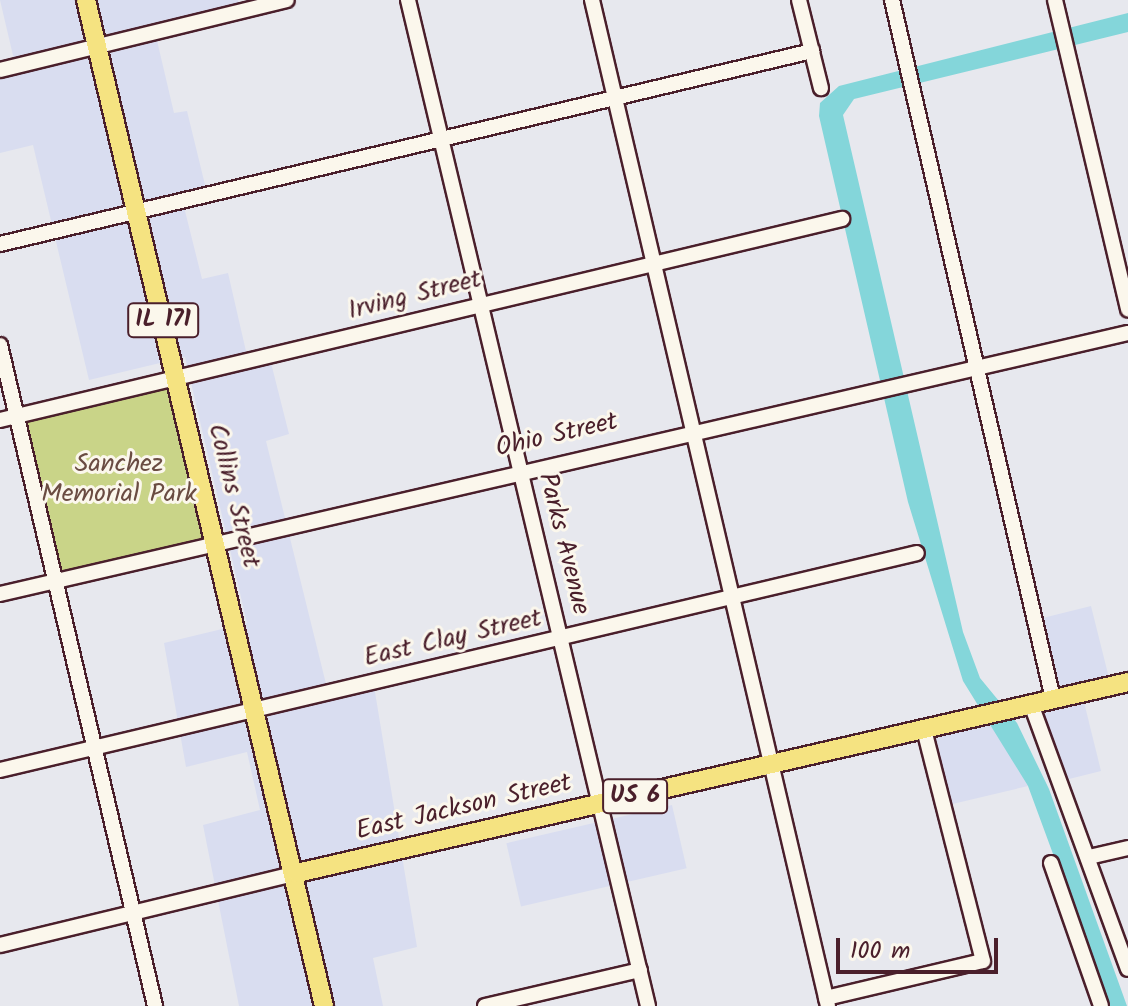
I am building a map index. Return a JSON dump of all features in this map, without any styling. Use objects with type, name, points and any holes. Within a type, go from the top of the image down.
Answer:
[{"type":"main road","name":"Collins Street","points":[[86,0],[258,708],[324,1006]]},
{"type":"main road","name":"East Jackson Street","points":[[297,873],[1128,682]]},
{"type":"street","points":[[0,70],[287,0]]},
{"type":"street","name":"Parks Avenue","points":[[408,0],[648,1006]]},
{"type":"street","points":[[592,0],[735,596],[827,1002],[983,961],[924,729]]},
{"type":"street","points":[[799,0],[821,88]]},
{"type":"street","points":[[892,0],[1053,699]]},
{"type":"street","points":[[1055,0],[1128,310]]},
{"type":"street","points":[[0,244],[812,51]]},
{"type":"street","name":"Irving Street","points":[[0,420],[842,219]]},
{"type":"street","name":"Ohio Street","points":[[0,594],[695,428],[881,390],[1128,333]]},
{"type":"street","points":[[0,345],[136,912],[155,1006]]},
{"type":"street","name":"East Clay Street","points":[[0,770],[917,553]]},
{"type":"street","points":[[1024,706],[1089,857],[1128,969]]},
{"type":"street","points":[[1089,857],[1128,848]]},
{"type":"street","points":[[1051,863],[1101,1006]]},
{"type":"street","name":"East Jackson Street","points":[[0,945],[297,873]]},
{"type":"street","points":[[485,1006],[640,970]]},
{"type":"shaded area","points":[[0,0],[238,0],[241,11],[155,32],[174,113],[187,111],[207,193],[182,199],[202,279],[228,273],[248,360],[269,355],[289,434],[266,441],[329,696],[374,686],[417,947],[373,958],[383,1006],[239,1006],[203,825],[260,810],[247,752],[186,767],[164,643],[247,623],[185,357],[89,380],[33,145],[0,153],[0,69],[15,64]]},
{"type":"shaded area","points":[[1091,606],[1111,685],[1055,698],[1036,620]]},
{"type":"shaded area","points":[[1082,694],[1101,771],[1061,781],[1033,705]]},
{"type":"shaded area","points":[[984,713],[1028,786],[944,806],[924,727]]},
{"type":"shaded area","points":[[672,805],[687,868],[521,907],[506,843]]},
{"type":"green space","name":"Sanchez Memorial Park","points":[[176,380],[212,538],[58,574],[21,416]]},
{"type":"water","points":[[1128,13],[1128,32],[854,99],[843,115],[963,632],[980,678],[1017,723],[1049,789],[1127,1006],[1109,1006],[1028,786],[963,681],[908,502],[819,116],[820,103],[839,86]]}]
